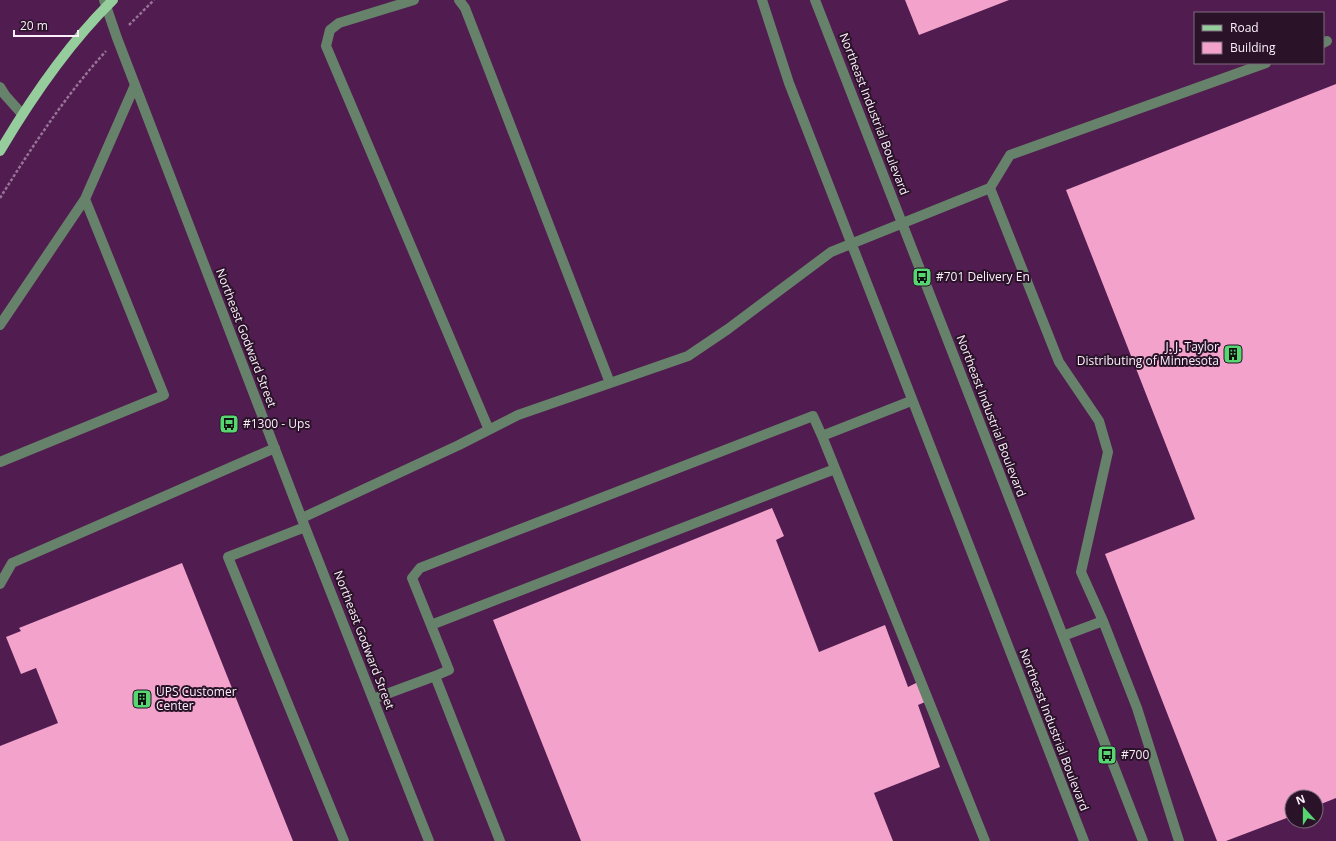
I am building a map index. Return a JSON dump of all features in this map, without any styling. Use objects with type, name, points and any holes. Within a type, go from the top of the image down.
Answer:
[{"type":"main road","points":[[0,151],[22,114],[62,57],[108,2]]},
{"type":"street","points":[[414,0],[339,23],[330,30],[326,46],[489,430]]},
{"type":"street","points":[[459,0],[465,8],[610,383]]},
{"type":"street","name":"Northeast Industrial Boulevard","points":[[762,0],[788,83],[1084,841]]},
{"type":"street","name":"Northeast Industrial Boulevard","points":[[815,0],[1143,841]]},
{"type":"street","name":"Northeast Godward Street","points":[[108,2],[117,38],[428,841]]},
{"type":"street","points":[[344,841],[228,558],[304,523],[518,415],[688,356],[728,329],[831,252],[902,222],[990,188],[1010,155],[1263,64]]},
{"type":"street","points":[[0,325],[86,199],[135,85]]},
{"type":"street","points":[[0,87],[22,114]]},
{"type":"street","points":[[990,188],[1058,362],[1099,421],[1108,452],[1081,572],[1103,621],[1137,708],[1179,841]]},
{"type":"street","points":[[0,462],[164,396],[86,199]]},
{"type":"street","points":[[822,436],[911,401]]},
{"type":"street","points":[[373,699],[449,670],[412,578],[420,568],[813,416],[985,841]]},
{"type":"street","points":[[0,584],[12,563],[275,448]]},
{"type":"street","points":[[431,625],[835,469]]},
{"type":"street","points":[[1063,636],[1103,621]]},
{"type":"street","points":[[435,676],[500,841]]},
{"type":"path","points":[[0,198],[50,120],[88,70],[154,0]]},
{"type":"building","points":[[905,0],[1009,0],[919,35]]},
{"type":"building","name":"J. J. Taylor Distributing of Minnesota","points":[[1336,84],[1336,798],[1324,803],[1324,789],[1284,789],[1284,819],[1226,841],[1217,841],[1105,554],[1195,519],[1066,190]]},
{"type":"building","points":[[772,508],[784,536],[776,540],[819,652],[885,625],[908,687],[918,682],[925,702],[918,705],[940,767],[874,793],[893,841],[581,841],[493,620]]},
{"type":"building","name":"UPS Customer Center","points":[[182,563],[293,841],[0,841],[0,746],[58,723],[36,668],[21,674],[6,637],[21,631],[19,628]]},
{"type":"place","name":"#701 Delivery En","points":[[922,277]]},
{"type":"place","name":"J. J. Taylor Distributing of Minnesota","points":[[1233,354]]},
{"type":"place","name":"#1300 - Ups","points":[[229,424]]},
{"type":"place","name":"UPS Customer Center","points":[[142,699]]},
{"type":"place","name":"#700","points":[[1107,755]]}]
